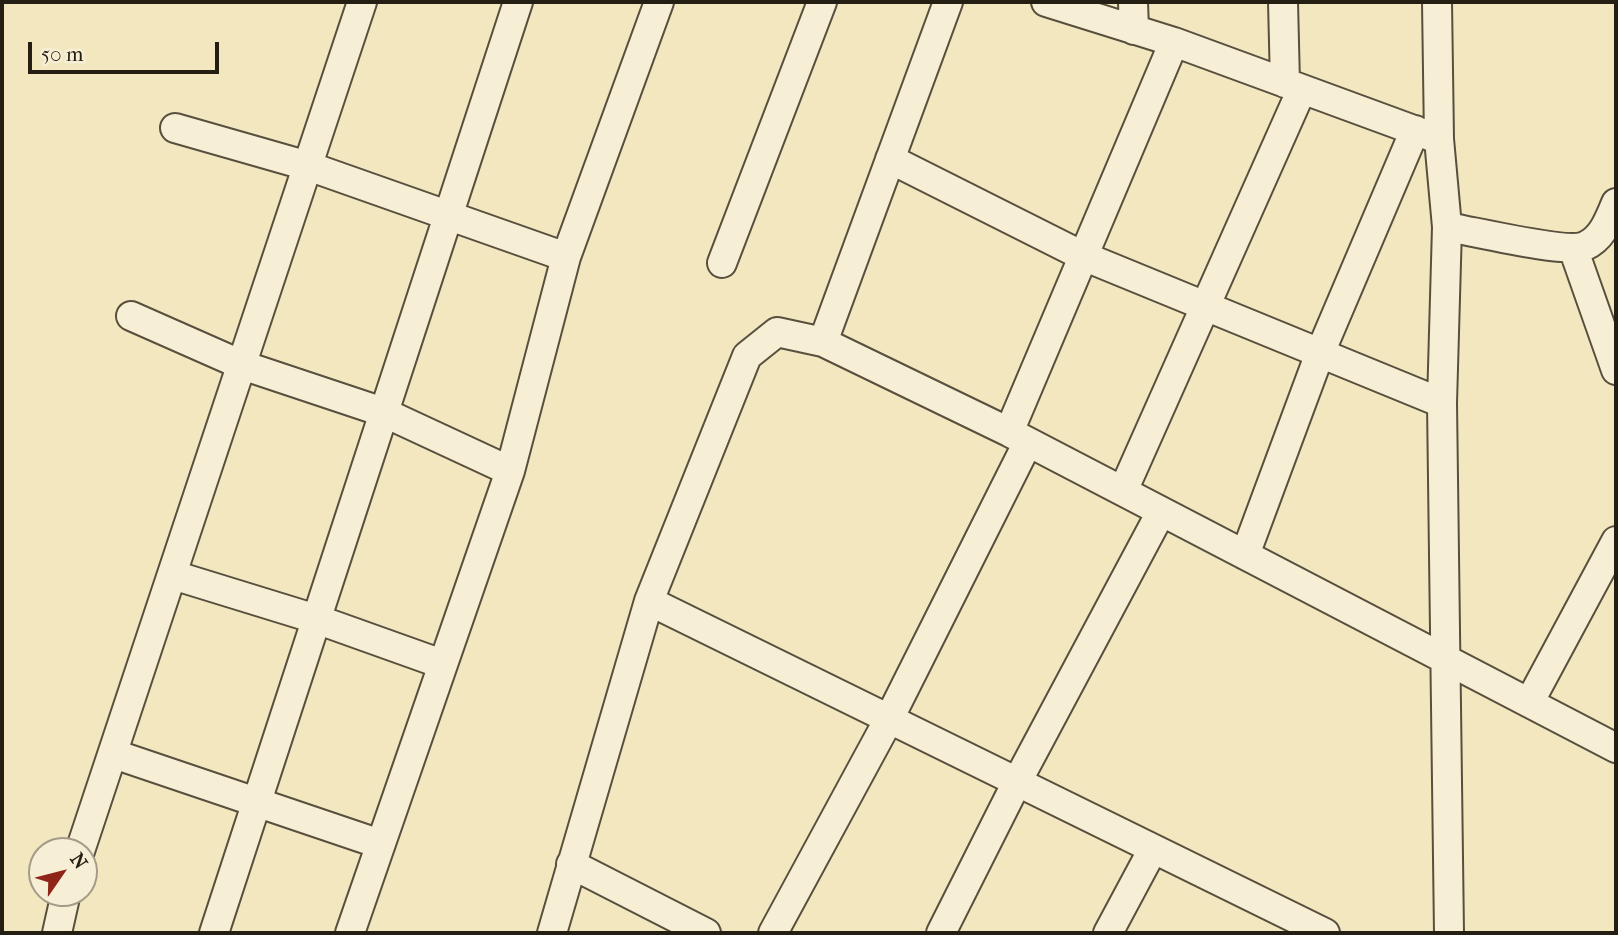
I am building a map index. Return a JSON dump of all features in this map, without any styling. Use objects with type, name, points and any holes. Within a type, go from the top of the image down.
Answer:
[{"type":"street","points":[[85,837],[362,2]]},
{"type":"street","points":[[214,933],[518,2]]},
{"type":"street","points":[[350,933],[510,471],[566,257],[659,2]]},
{"type":"street","points":[[722,263],[822,2]]},
{"type":"street","points":[[823,342],[948,2]]},
{"type":"street","points":[[1046,2],[1174,42],[1427,134]]},
{"type":"street","points":[[1133,2],[1134,30]]},
{"type":"street","points":[[1123,491],[1206,306],[1294,86],[1283,2]]},
{"type":"street","points":[[1437,2],[1427,134],[1447,227],[1442,403],[1449,933]]},
{"type":"street","points":[[773,933],[889,719],[1019,437],[1083,256],[1174,42]]},
{"type":"street","points":[[175,128],[308,166],[566,257]]},
{"type":"street","points":[[1245,555],[1320,353],[1427,134]]},
{"type":"street","points":[[890,159],[1083,256],[1442,403]]},
{"type":"street","points":[[1447,227],[1573,248],[1593,240],[1606,227],[1616,203]]},
{"type":"street","points":[[1573,248],[1616,370]]},
{"type":"street","points":[[131,316],[242,365],[383,412],[510,471]]},
{"type":"street","points":[[552,933],[649,601],[747,356],[777,332],[823,342],[1019,437],[1616,748]]},
{"type":"street","points":[[941,933],[1017,782],[1161,512]]},
{"type":"street","points":[[1529,703],[1616,541]]},
{"type":"street","points":[[173,575],[316,619],[442,664]]},
{"type":"street","points":[[649,601],[1153,849],[1279,923],[1325,933]]},
{"type":"street","points":[[114,754],[380,844]]},
{"type":"street","points":[[1108,933],[1153,849]]},
{"type":"street","points":[[571,864],[706,933]]},
{"type":"street","points":[[57,933],[63,907]]}]
